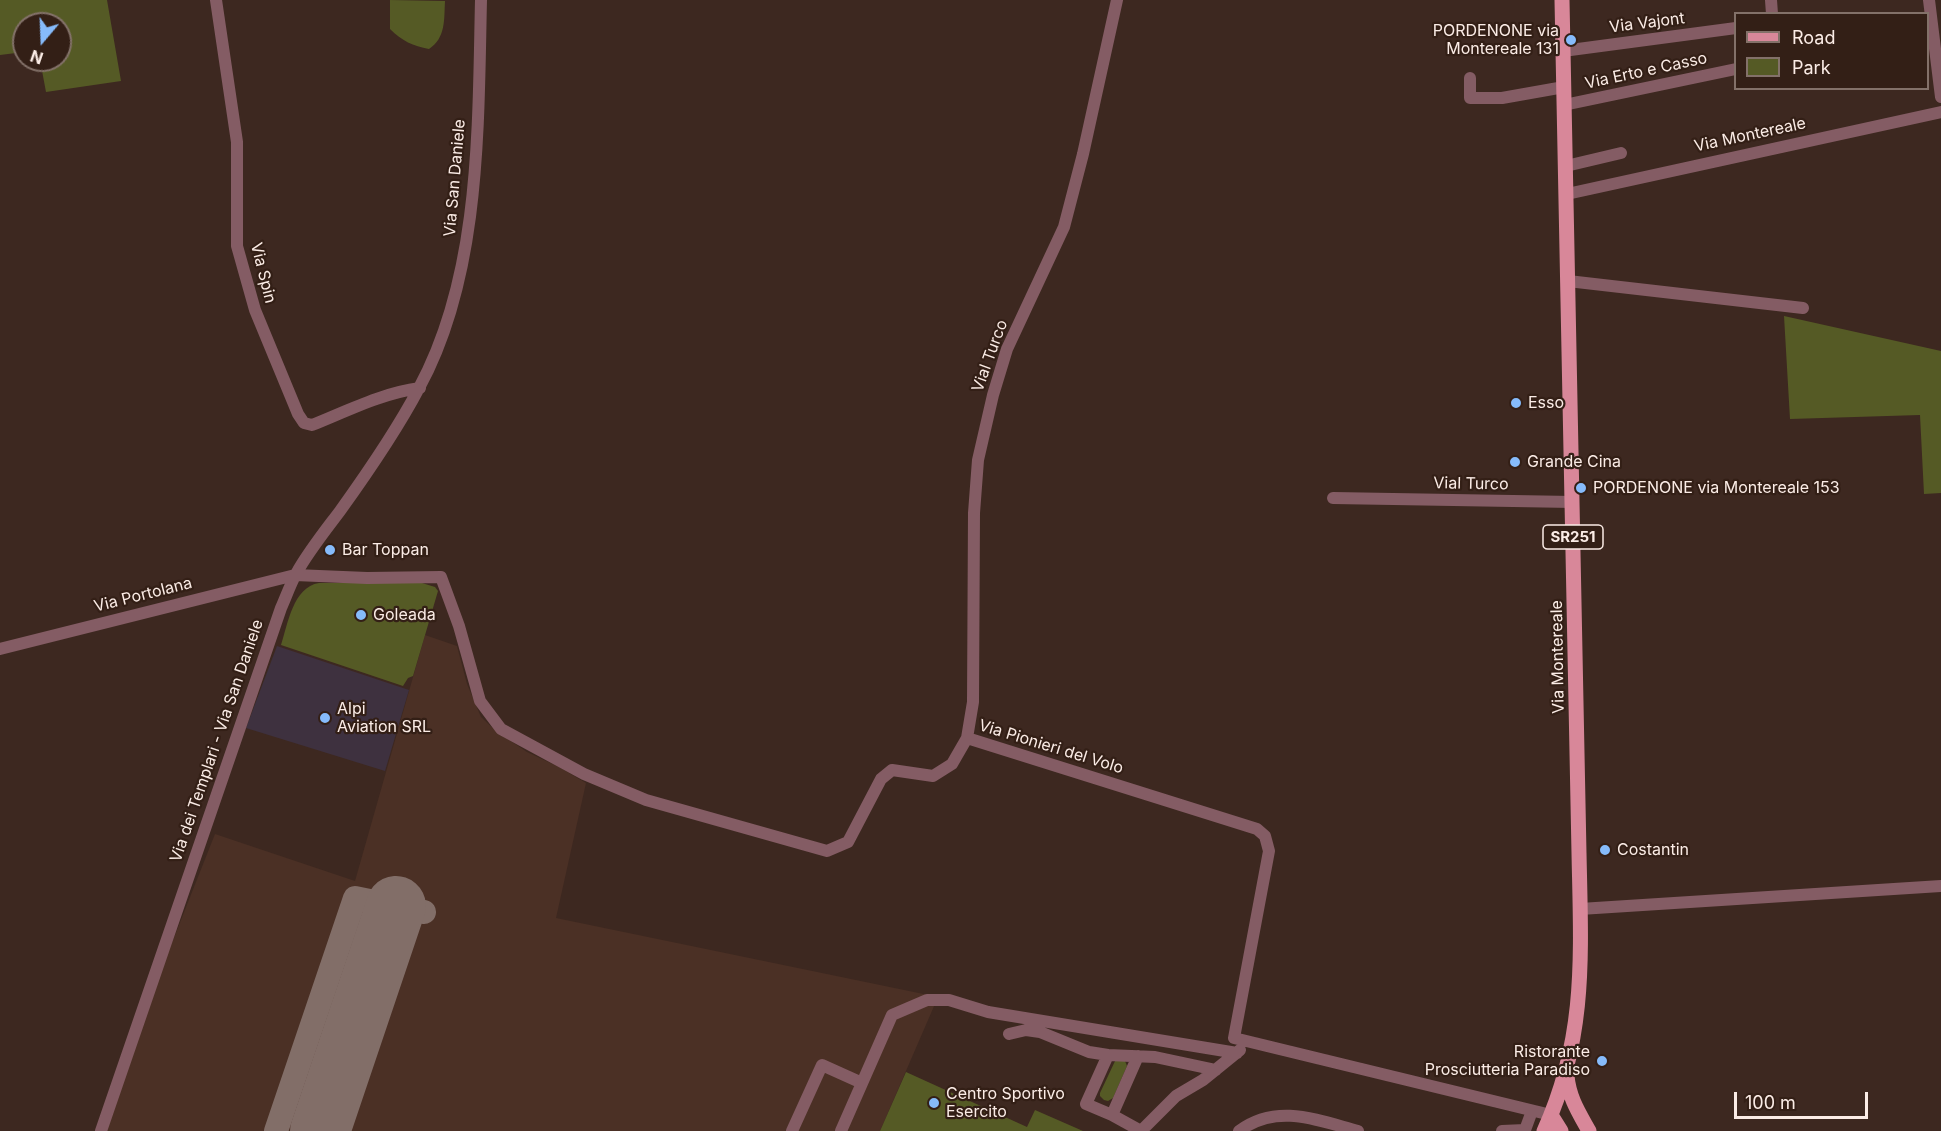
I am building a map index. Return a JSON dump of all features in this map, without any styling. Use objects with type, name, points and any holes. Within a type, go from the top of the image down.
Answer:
[{"type":"main road","name":"Via Montereale","points":[[1551,1115],[1566,1072],[1578,1010],[1580,909],[1562,0]]},
{"type":"main road","points":[[1566,1072],[1573,1103],[1586,1125]]},
{"type":"main road","points":[[1561,1131],[1551,1115],[1567,1113],[1586,1125]]},
{"type":"main road","name":"SR251","points":[[1544,1131],[1551,1115]]},
{"type":"street","name":"Via Spin","points":[[216,0],[237,142],[237,246],[255,310],[298,414],[304,423],[312,425],[381,397],[420,388]]},
{"type":"street","name":"Via San Daniele","points":[[420,388],[450,308],[462,264],[473,197],[481,0]]},
{"type":"street","name":"Vial Turco","points":[[967,738],[974,702],[974,513],[978,460],[993,395],[1007,349],[1064,227],[1086,143],[1117,0]]},
{"type":"street","points":[[1929,0],[1930,29],[1941,97]]},
{"type":"street","name":"Via Vajont","points":[[1563,51],[1734,28]]},
{"type":"street","name":"Via Erto e Casso","points":[[1564,105],[1734,69]]},
{"type":"street","points":[[1470,78],[1470,98],[1502,98],[1564,87]]},
{"type":"street","name":"Via Montereale","points":[[1567,194],[1941,112]]},
{"type":"street","points":[[1566,166],[1620,153]]},
{"type":"street","points":[[1568,281],[1803,308]]},
{"type":"street","name":"Via dei Templari - Via San Daniele","points":[[101,1131],[259,669],[295,575],[361,481],[420,388]]},
{"type":"street","name":"Vial Turco","points":[[1333,498],[1573,502]]},
{"type":"street","name":"Via Pionieri del Volo","points":[[295,575],[367,578],[441,577],[459,626],[480,701],[501,729],[584,774],[646,800],[827,851],[848,842],[880,779],[892,770],[933,776],[952,764],[967,738],[1257,829],[1265,836],[1269,851],[1234,1038],[1251,1042]]},
{"type":"street","name":"Via Portolana","points":[[0,649],[295,575]]},
{"type":"street","points":[[1580,909],[1941,886]]},
{"type":"street","points":[[841,1131],[892,1016],[927,1000],[949,1000],[988,1012],[1237,1053]]},
{"type":"street","points":[[1009,1034],[1026,1030],[1040,1032],[1089,1052],[1155,1057],[1216,1070]]},
{"type":"street","points":[[1108,1055],[1086,1104],[1141,1131],[1176,1096],[1216,1070],[1251,1042],[1551,1115]]},
{"type":"street","points":[[1112,1115],[1138,1056]]},
{"type":"street","points":[[792,1131],[822,1065],[862,1083]]},
{"type":"street","points":[[1502,1131],[1525,1130],[1532,1111]]},
{"type":"street","points":[[1239,1131],[1251,1122],[1271,1115],[1296,1115],[1358,1131]]},
{"type":"shaded area","points":[[425,635],[457,646],[467,684],[481,717],[496,731],[527,752],[586,783],[556,918],[938,997],[880,1131],[106,1131],[160,973],[215,834],[355,881]]},
{"type":"shaded area","points":[[277,646],[409,690],[385,771],[246,728]]},
{"type":"green space","points":[[0,0],[107,0],[121,81],[46,92],[42,72],[72,72],[72,12],[12,12],[12,54],[0,55]]},
{"type":"green space","points":[[390,0],[445,1],[443,28],[435,45],[429,49],[418,46],[403,40],[390,29]]},
{"type":"green space","points":[[1784,316],[1941,351],[1941,493],[1924,494],[1920,415],[1790,419]]},
{"type":"green space","name":"Goleada","points":[[319,583],[422,583],[435,587],[438,591],[413,676],[408,678],[403,686],[281,645],[297,599],[303,591]]},
{"type":"green space","points":[[1116,1059],[1125,1061],[1127,1066],[1113,1098],[1108,1101],[1100,1096],[1100,1093]]},
{"type":"green space","name":"Centro Sportivo Esercito","points":[[906,1072],[1027,1127],[1035,1110],[1083,1131],[880,1131]]},
{"type":"taxiway","points":[[276,1131],[355,898],[424,912]]},
{"type":"runway","points":[[320,1131],[396,906]]},
{"type":"place","name":"PORDENONE via Montereale 131","points":[[1571,40]]},
{"type":"place","name":"Esso","points":[[1516,403]]},
{"type":"place","name":"Grande Cina","points":[[1515,462]]},
{"type":"place","name":"PORDENONE via Montereale 153","points":[[1581,488]]},
{"type":"place","name":"Bar Toppan","points":[[330,550]]},
{"type":"place","name":"Goleada","points":[[361,615]]},
{"type":"place","name":"Alpi Aviation SRL","points":[[325,718]]},
{"type":"place","name":"Costantin","points":[[1605,850]]},
{"type":"place","name":"Ristorante Prosciutteria Paradiso","points":[[1602,1061]]},
{"type":"place","name":"Centro Sportivo Esercito","points":[[934,1103]]}]
